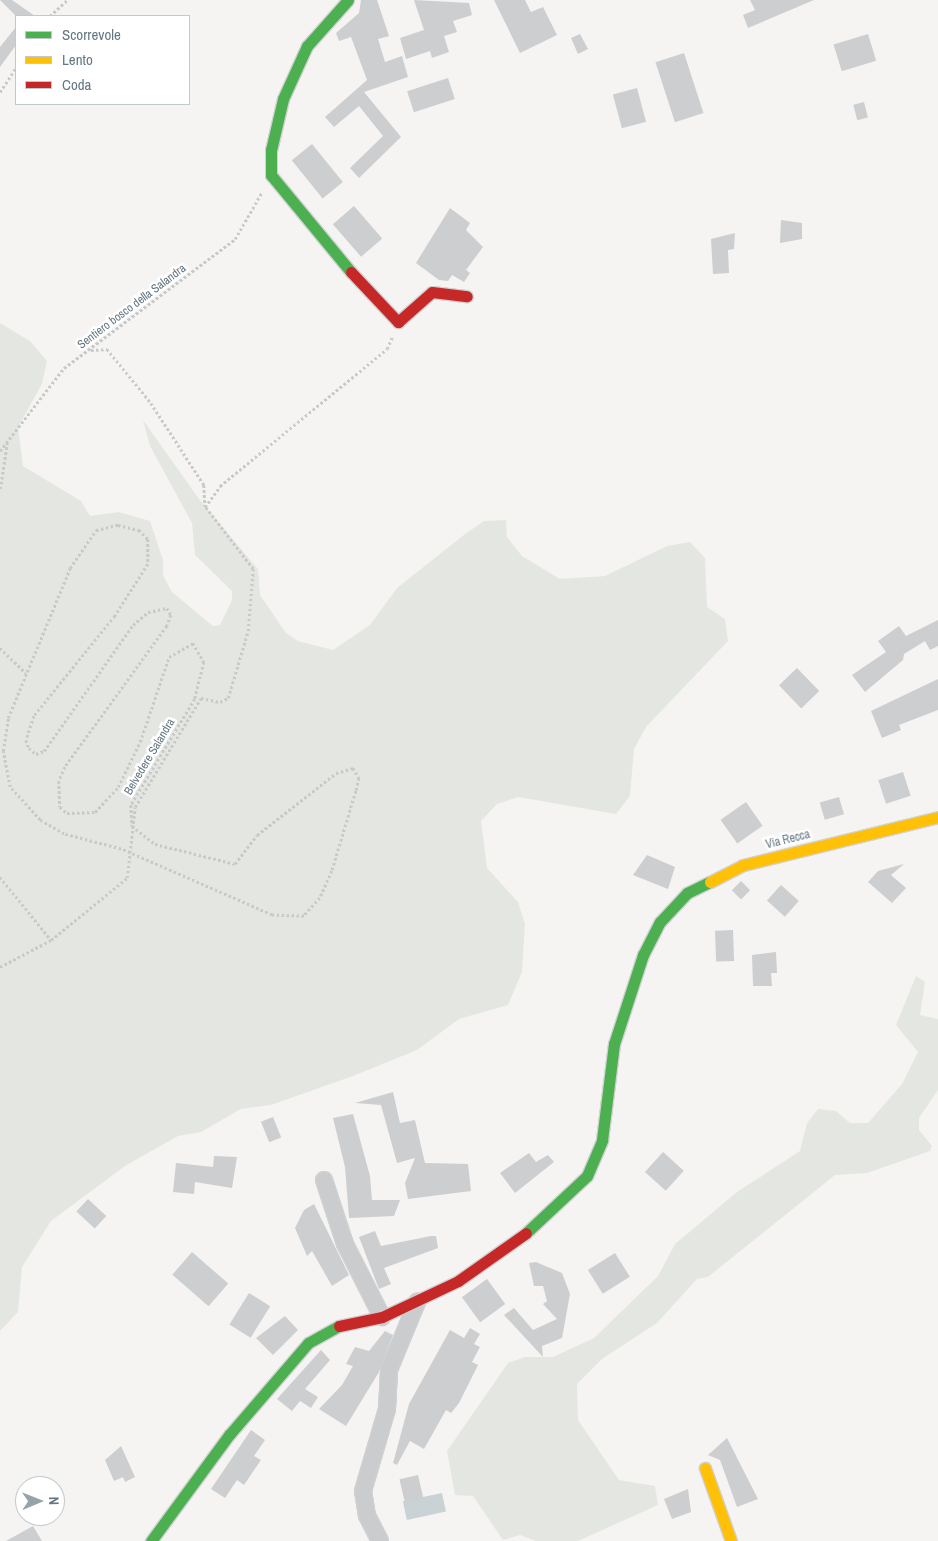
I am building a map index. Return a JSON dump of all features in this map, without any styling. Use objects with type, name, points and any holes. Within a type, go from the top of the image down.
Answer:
[{"type":"street","points":[[348,0],[307,46],[283,99],[271,150],[271,175],[354,278],[398,322],[432,292],[468,296]]},
{"type":"street","name":"Via Recca","points":[[151,1541],[229,1435],[308,1343],[333,1327],[382,1318],[417,1302],[509,1249],[587,1176],[602,1140],[614,1044],[643,955],[660,922],[687,893],[722,873],[938,817]]},
{"type":"street","points":[[324,1180],[345,1244],[382,1318]]},
{"type":"street","points":[[380,1541],[367,1516],[363,1491],[387,1410],[389,1370],[417,1302]]},
{"type":"street","points":[[704,1468],[731,1541]]},
{"type":"path","points":[[51,15],[67,0]]},
{"type":"path","points":[[0,92],[15,69]]},
{"type":"path","name":"Sentiero bosco della Salandra","points":[[0,451],[64,368],[235,239],[271,175]]},
{"type":"path","points":[[205,507],[220,486],[387,349],[398,322]]},
{"type":"path","points":[[0,967],[51,940],[127,878],[135,832],[135,807],[201,698],[220,702],[228,698],[248,631],[253,569],[205,507],[204,485],[151,404],[107,349],[89,350]]},
{"type":"path","points":[[0,489],[7,442]]},
{"type":"path","name":"Belvedere Salandra","points":[[106,526],[139,530],[150,551],[148,564],[114,616],[34,716],[26,740],[36,754],[44,751],[133,625],[148,612],[167,608],[171,615],[167,626],[75,751],[59,781],[60,807],[67,813],[95,812],[118,787],[140,742],[169,657],[193,643],[204,662],[202,678],[195,699],[131,805],[135,832],[155,844],[235,864],[257,835],[336,773],[353,768],[359,778],[327,885],[304,916],[272,916],[132,854],[64,834],[40,820],[10,786],[4,751],[8,718],[27,674],[70,568],[89,537],[106,526]]},
{"type":"path","points":[[0,648],[27,674]]},
{"type":"path","points":[[0,877],[51,940]]},
{"type":"shaded area","points":[[0,323],[30,341],[47,361],[42,384],[18,427],[23,466],[81,501],[90,516],[119,512],[150,521],[163,560],[163,575],[172,592],[213,626],[220,625],[232,600],[232,591],[195,555],[192,523],[150,446],[143,420],[199,499],[258,569],[260,595],[286,633],[298,641],[333,650],[370,625],[397,588],[465,534],[484,521],[506,520],[507,537],[522,556],[560,579],[605,576],[667,546],[690,542],[705,558],[707,607],[725,619],[728,641],[646,727],[634,749],[630,796],[616,814],[518,797],[497,804],[481,821],[487,868],[518,902],[525,924],[522,972],[508,1005],[459,1019],[417,1050],[353,1076],[271,1105],[241,1109],[201,1132],[178,1136],[125,1166],[51,1221],[22,1267],[18,1312],[0,1331]]},
{"type":"shaded area","points":[[916,976],[925,982],[920,1015],[938,1019],[938,1090],[919,1118],[919,1130],[932,1146],[930,1151],[867,1173],[835,1175],[708,1277],[697,1279],[657,1323],[602,1359],[577,1384],[578,1420],[619,1480],[655,1486],[658,1505],[578,1541],[536,1541],[520,1535],[503,1540],[473,1496],[455,1495],[447,1451],[508,1363],[525,1357],[553,1357],[594,1338],[658,1276],[675,1244],[737,1192],[800,1151],[807,1123],[818,1109],[836,1111],[850,1123],[868,1123],[902,1084],[918,1052],[896,1025]]},
{"type":"shaded area","points":[[442,1493],[446,1512],[407,1520],[403,1501]]},
{"type":"building","points":[[0,0],[12,0],[34,15],[15,15]]},
{"type":"building","points":[[361,0],[377,0],[389,36],[378,39],[385,62],[402,56],[408,77],[364,92],[401,137],[359,178],[350,168],[383,136],[359,106],[334,127],[325,117],[367,80],[351,37],[339,41],[336,33],[359,13]]},
{"type":"building","points":[[414,0],[469,3],[472,15],[453,21],[457,32],[444,36],[449,52],[432,58],[430,51],[406,59],[400,38],[424,30]]},
{"type":"building","points":[[494,0],[525,0],[531,12],[543,7],[557,35],[520,53]]},
{"type":"building","points":[[750,0],[814,0],[748,28],[743,15],[755,10]]},
{"type":"building","points":[[15,28],[15,46],[0,67],[0,47]]},
{"type":"building","points":[[580,34],[588,49],[578,54],[571,38]]},
{"type":"building","points":[[868,34],[876,61],[842,71],[834,45]]},
{"type":"building","points":[[684,53],[703,113],[675,122],[655,62]]},
{"type":"building","points":[[448,78],[455,99],[414,112],[407,91]]},
{"type":"building","points":[[637,88],[646,122],[622,128],[613,94]]},
{"type":"building","points":[[864,102],[868,118],[857,120],[853,105]]},
{"type":"building","points":[[312,144],[343,182],[323,198],[292,160]]},
{"type":"building","points":[[354,206],[382,238],[361,257],[333,224]]},
{"type":"building","points":[[450,208],[470,223],[466,230],[483,247],[466,270],[470,273],[464,282],[452,275],[448,281],[439,280],[416,263]]},
{"type":"building","points":[[781,220],[802,223],[802,239],[780,243]]},
{"type":"building","points":[[735,233],[734,249],[728,250],[729,273],[713,274],[711,239]]},
{"type":"building","points":[[938,620],[938,646],[930,650],[925,641],[904,654],[903,660],[865,692],[852,675],[886,652],[878,641],[899,626],[906,636]]},
{"type":"building","points":[[797,668],[819,691],[801,708],[779,685]]},
{"type":"building","points":[[938,679],[938,710],[899,725],[901,730],[882,738],[871,711]]},
{"type":"building","points":[[903,772],[911,796],[886,804],[878,780]]},
{"type":"building","points":[[839,797],[844,814],[825,820],[820,803]]},
{"type":"building","points":[[746,802],[763,826],[737,844],[721,820]]},
{"type":"building","points":[[647,855],[675,867],[668,889],[633,875]]},
{"type":"building","points":[[904,864],[891,875],[906,888],[892,903],[868,882],[878,871]]},
{"type":"building","points":[[741,881],[750,890],[741,899],[732,890]]},
{"type":"building","points":[[781,885],[799,901],[785,917],[767,901]]},
{"type":"building","points":[[733,930],[734,961],[716,962],[715,931]]},
{"type":"building","points":[[776,952],[777,973],[771,973],[772,986],[753,986],[752,955]]},
{"type":"building","points":[[393,1092],[400,1123],[415,1120],[425,1163],[468,1164],[471,1191],[408,1199],[405,1183],[415,1158],[397,1163],[381,1105],[355,1103]]},
{"type":"building","points":[[353,1114],[370,1176],[372,1200],[400,1200],[394,1216],[349,1218],[345,1167],[333,1118]]},
{"type":"building","points":[[273,1117],[281,1137],[269,1142],[261,1122]]},
{"type":"building","points":[[663,1152],[684,1171],[666,1191],[645,1172]]},
{"type":"building","points":[[529,1153],[536,1162],[548,1155],[554,1162],[515,1193],[500,1173]]},
{"type":"building","points":[[214,1156],[237,1157],[232,1188],[195,1182],[194,1194],[173,1192],[176,1163],[213,1167]]},
{"type":"building","points":[[88,1199],[106,1216],[95,1228],[76,1211]]},
{"type":"building","points":[[314,1204],[349,1275],[332,1286],[312,1251],[307,1256],[295,1228],[304,1210]]},
{"type":"building","points":[[375,1231],[381,1246],[436,1236],[438,1248],[384,1268],[391,1284],[379,1289],[359,1237]]},
{"type":"building","points":[[192,1252],[228,1283],[209,1306],[172,1275]]},
{"type":"building","points":[[615,1253],[630,1277],[603,1294],[588,1270]]},
{"type":"building","points":[[536,1262],[562,1273],[570,1294],[562,1338],[542,1346],[543,1357],[504,1315],[514,1308],[533,1330],[557,1319],[543,1304],[547,1301],[543,1286],[534,1286],[529,1263]]},
{"type":"building","points":[[487,1279],[505,1304],[480,1322],[462,1297]]},
{"type":"building","points":[[249,1293],[270,1306],[251,1338],[229,1324]]},
{"type":"building","points":[[285,1316],[298,1330],[273,1355],[256,1338]]},
{"type":"building","points":[[470,1328],[480,1334],[474,1344],[480,1347],[472,1362],[478,1365],[459,1403],[451,1413],[446,1410],[424,1449],[410,1441],[397,1465],[393,1463],[409,1404],[450,1330],[464,1338]]},
{"type":"building","points":[[385,1331],[393,1335],[379,1372],[346,1426],[319,1409],[342,1385],[353,1366],[346,1364],[355,1347],[369,1351]]},
{"type":"building","points":[[321,1350],[330,1360],[305,1389],[318,1397],[311,1408],[300,1401],[292,1411],[277,1399]]},
{"type":"building","points":[[251,1430],[265,1440],[254,1456],[261,1460],[244,1485],[237,1480],[225,1498],[211,1489]]},
{"type":"building","points":[[727,1438],[758,1499],[737,1507],[720,1460],[708,1455]]},
{"type":"building","points":[[121,1446],[135,1477],[125,1482],[123,1477],[114,1481],[105,1460]]},
{"type":"building","points":[[418,1475],[423,1497],[405,1502],[399,1479]]},
{"type":"building","points":[[688,1489],[691,1512],[672,1519],[664,1499]]},
{"type":"building","points":[[33,1526],[42,1541],[6,1541]]},
{"type":"traffic: fast","points":[[348,0],[307,46],[283,99],[271,150],[271,175],[351,272]]},
{"type":"traffic: fast","points":[[526,1233],[587,1176],[602,1140],[614,1044],[643,955],[660,922],[687,893],[710,882]]},
{"type":"traffic: fast","points":[[151,1541],[229,1435],[308,1343],[339,1326]]},
{"type":"traffic: slow","points":[[710,882],[743,865],[938,817]]},
{"type":"traffic: slow","points":[[705,1468],[731,1541]]},
{"type":"traffic: jam","points":[[351,272],[398,322],[432,292],[467,296]]},
{"type":"traffic: jam","points":[[339,1326],[382,1317],[458,1281],[526,1233]]}]
